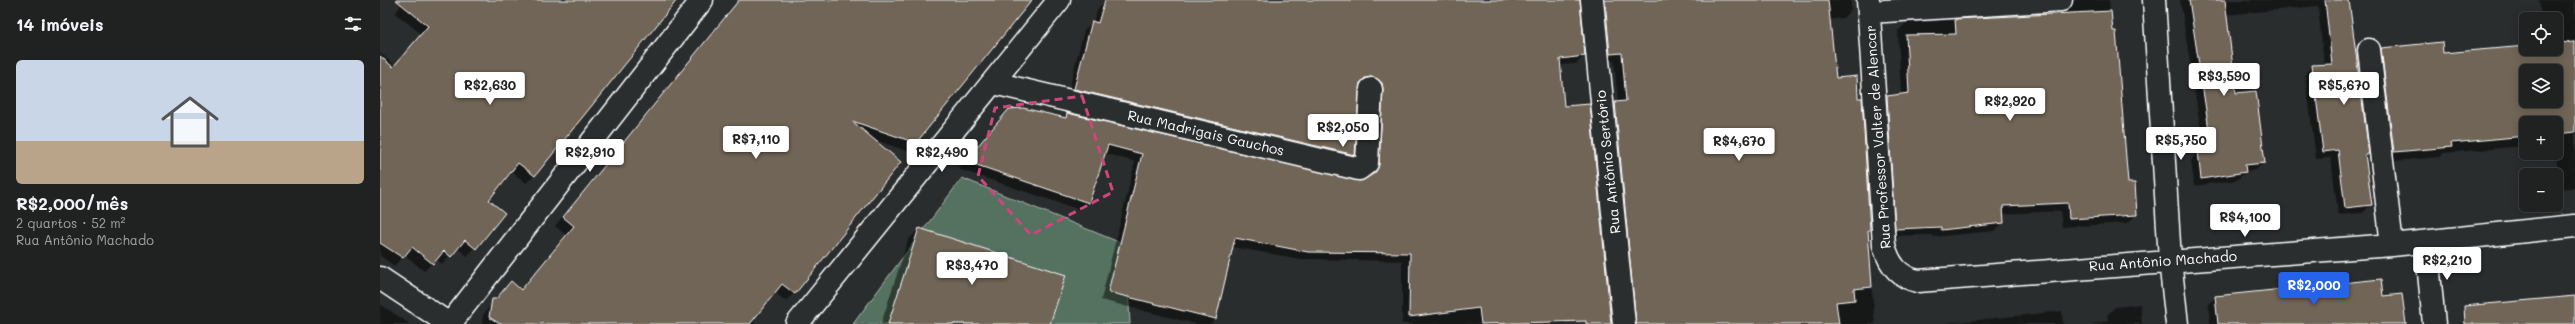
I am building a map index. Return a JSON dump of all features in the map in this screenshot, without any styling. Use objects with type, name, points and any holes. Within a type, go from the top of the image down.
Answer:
[{"type":"street","points":[[380,278],[449,324],[702,0]]},
{"type":"street","points":[[797,324],[1059,0]]},
{"type":"street","name":"Rua Antônio Sertório","points":[[1592,0],[1624,324]]},
{"type":"street","points":[[1869,6],[2061,0]]},
{"type":"street","points":[[2154,0],[2170,260],[2177,324]]},
{"type":"street","name":"Rua Professor Valter de Alencar","points":[[1869,6],[1884,245],[1890,263],[1896,271],[1918,281]]},
{"type":"street","points":[[2369,50],[2392,245]]},
{"type":"street","name":"Rua Madrigais Gauchos","points":[[994,82],[1359,169],[1367,163],[1371,89]]},
{"type":"street","name":"Rua Antônio Machado","points":[[1918,281],[2170,260],[2392,245],[2575,226]]},
{"type":"street","points":[[2426,242],[2434,324]]},
{"type":"highlighted area","points":[[1082,96],[1113,192],[1031,235],[978,176],[995,108]]},
{"type":"green space","points":[[962,178],[1126,245],[1130,324],[853,324]]},
{"type":"building","points":[[396,0],[677,0],[535,176],[518,163],[489,200],[505,213],[476,249],[465,240],[451,257],[444,251],[433,264],[412,247],[403,258],[380,243],[380,56],[393,67],[428,26]]},
{"type":"building","points":[[739,0],[1032,0],[916,143],[852,121],[901,162],[795,294],[782,284],[750,324],[500,324],[489,317],[492,299],[496,299],[511,281],[521,290],[574,226],[563,217]]},
{"type":"building","points":[[1105,0],[1580,0],[1585,56],[1560,59],[1564,106],[1590,104],[1611,324],[1586,324],[1586,321],[1481,324],[1479,308],[1409,317],[1410,253],[1308,252],[1235,238],[1216,319],[1108,292],[1142,154],[1108,145],[1089,203],[965,161],[1009,109],[1023,108],[1066,118],[1067,113],[1361,181],[1375,173],[1379,164],[1383,90],[1382,83],[1372,77],[1365,78],[1360,83],[1355,155],[1074,89],[1092,21],[1098,23]]},
{"type":"building","points":[[1605,0],[1828,0],[1836,78],[1857,76],[1858,98],[1862,98],[1872,287],[1854,289],[1855,300],[1836,302],[1839,324],[1636,324],[1615,102],[1626,101],[1622,53],[1610,54]]},
{"type":"building","points":[[2189,0],[2225,0],[2236,93],[2256,91],[2265,163],[2245,165],[2246,172],[2201,179],[2198,151],[2212,149]]},
{"type":"building","points":[[2325,0],[2349,0],[2369,154],[2365,154],[2372,205],[2345,208],[2338,150],[2323,152],[2312,65],[2332,64]]},
{"type":"building","points":[[2111,11],[2113,31],[2116,31],[2128,183],[2135,183],[2137,215],[2069,219],[2068,203],[2003,206],[2004,223],[1941,230],[1941,227],[1895,229],[1887,96],[1909,93],[1906,35],[1956,34],[1955,19]]},
{"type":"building","points":[[2442,42],[2443,53],[2519,47],[2519,56],[2563,56],[2563,43],[2575,42],[2575,132],[2563,133],[2563,116],[2519,116],[2519,137],[2451,143],[2452,147],[2394,152],[2381,48]]},
{"type":"building","points":[[919,228],[1066,275],[1050,324],[888,324]]},
{"type":"building","points":[[2381,279],[2383,296],[2402,294],[2406,324],[2218,324],[2215,296]]},
{"type":"building","points":[[2575,296],[2575,324],[2465,324],[2464,306]]}]
